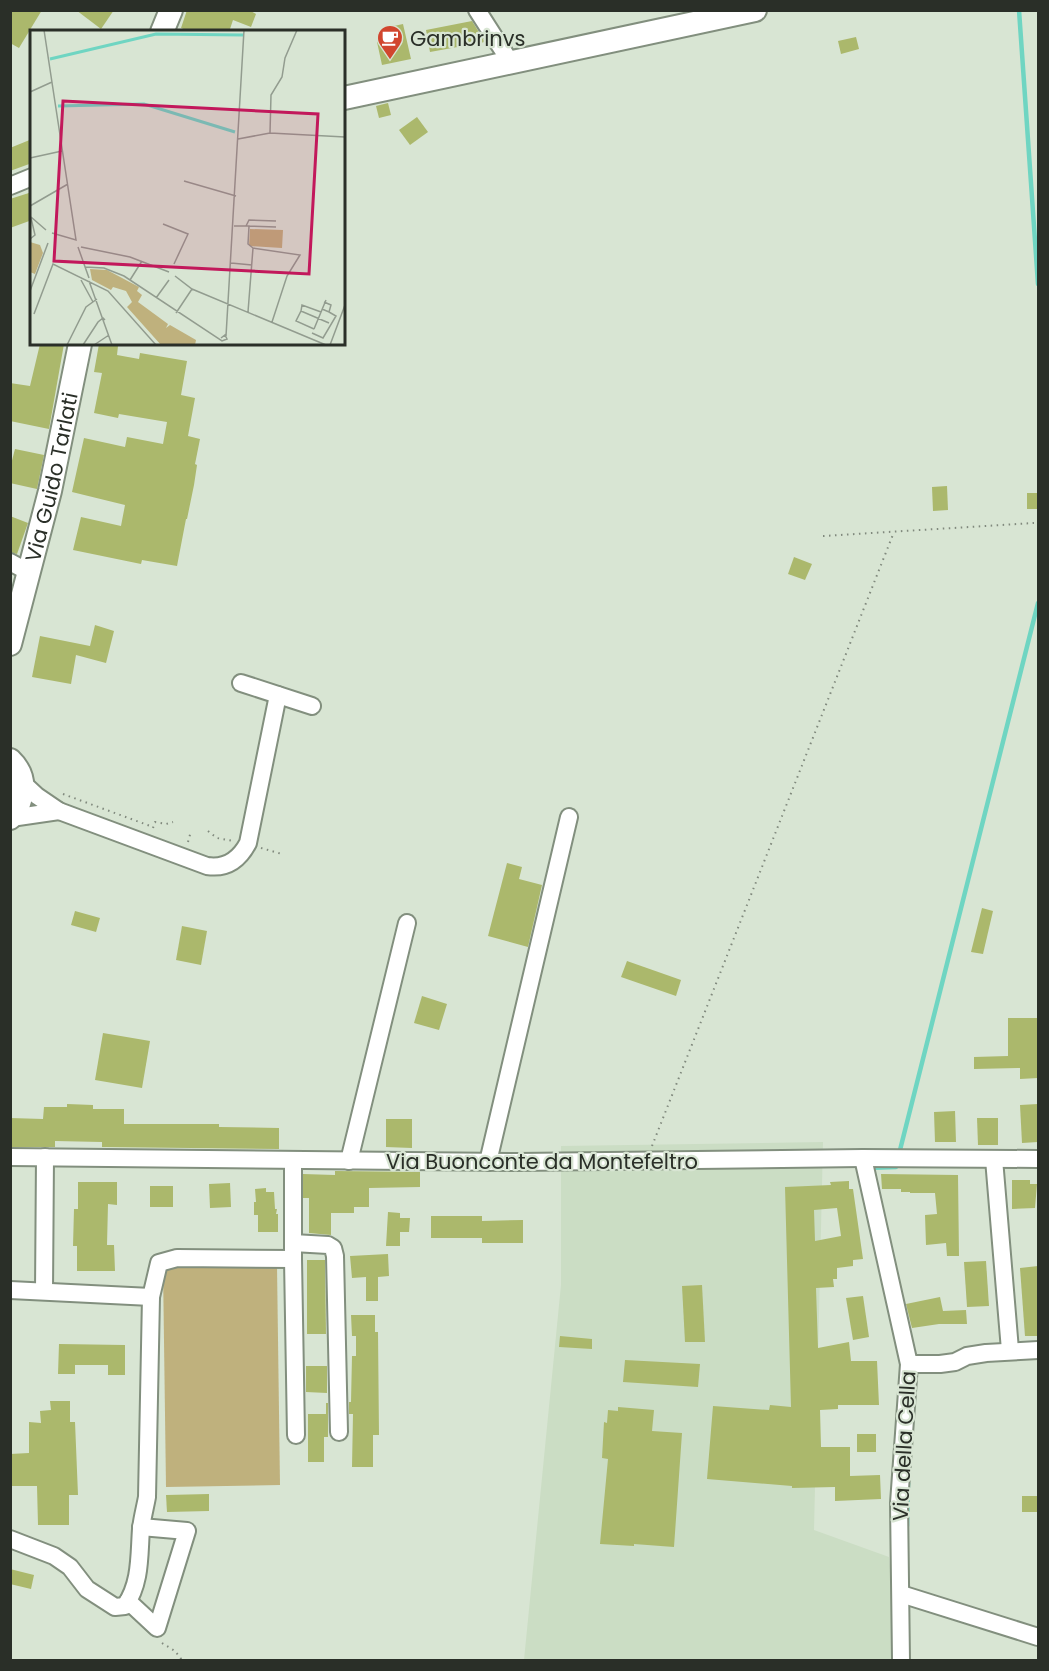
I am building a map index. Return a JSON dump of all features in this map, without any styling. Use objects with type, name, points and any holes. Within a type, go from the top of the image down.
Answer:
[{"type":"main road","points":[[151,10],[155,30]]},
{"type":"main road","points":[[163,30],[171,10]]},
{"type":"main road","points":[[345,98],[511,63],[722,14],[755,10]]},
{"type":"main road","name":"Via Guido Tarlati","points":[[10,644],[20,568],[53,479],[80,345]]},
{"type":"main road","points":[[10,760],[20,772],[23,783],[23,795],[11,818]]},
{"type":"street","points":[[477,10],[511,63]]},
{"type":"street","points":[[10,186],[30,178]]},
{"type":"street","points":[[242,683],[312,706]]},
{"type":"street","points":[[23,783],[59,812],[211,867],[225,865],[239,857],[248,843],[278,695]]},
{"type":"street","points":[[11,818],[33,813],[59,812]]},
{"type":"street","points":[[488,1162],[569,817]]},
{"type":"street","points":[[349,1161],[407,923]]},
{"type":"street","name":"Via Buonconte da Montefeltro","points":[[10,1157],[488,1162],[863,1158],[1038,1160]]},
{"type":"street","points":[[44,1291],[45,1157]]},
{"type":"street","name":"Via della Cella","points":[[863,1158],[909,1364],[899,1503],[901,1660]]},
{"type":"street","points":[[994,1159],[1010,1350]]},
{"type":"street","points":[[293,1161],[296,1435]]},
{"type":"street","points":[[10,1539],[54,1556],[70,1567],[87,1588],[115,1607],[125,1606],[132,1594],[140,1565],[141,1527],[147,1497],[151,1297],[159,1263],[177,1258],[293,1251],[328,1245],[333,1248],[339,1432]]},
{"type":"street","points":[[10,1290],[151,1297]]},
{"type":"street","points":[[909,1364],[940,1364],[955,1362],[967,1356],[1010,1350],[1038,1350]]},
{"type":"street","points":[[128,1601],[157,1628],[188,1531],[141,1527]]},
{"type":"street","points":[[901,1594],[1038,1637]]},
{"type":"path","points":[[824,536],[1034,523]]},
{"type":"path","points":[[646,1160],[894,532]]},
{"type":"path","points":[[62,794],[153,827]]},
{"type":"path","points":[[148,844],[155,822],[166,824],[173,822]]},
{"type":"path","points":[[175,1651],[182,1660]]},
{"type":"shaded area","points":[[823,1142],[814,1530],[889,1557],[900,1660],[524,1660],[561,1285],[561,1146]]},
{"type":"shaded area","points":[[277,1266],[280,1485],[166,1487],[163,1268]]},
{"type":"building","points":[[10,10],[42,10],[19,48],[10,43]]},
{"type":"building","points":[[76,10],[114,10],[101,29]]},
{"type":"building","points":[[187,10],[249,10],[256,14],[251,27],[233,20],[230,30],[181,28]]},
{"type":"building","points":[[472,21],[485,42],[430,52],[426,30]]},
{"type":"building","points":[[403,24],[411,59],[382,65],[377,42],[387,40],[385,28]]},
{"type":"building","points":[[856,37],[859,49],[841,54],[838,41]]},
{"type":"building","points":[[388,103],[391,115],[379,118],[376,106]]},
{"type":"building","points":[[417,117],[428,132],[410,145],[399,130]]},
{"type":"building","points":[[30,140],[30,164],[10,171],[10,148]]},
{"type":"building","points":[[30,193],[30,221],[10,228],[10,199]]},
{"type":"building","points":[[40,345],[64,345],[49,429],[10,421],[10,383],[30,386]]},
{"type":"building","points":[[99,345],[118,346],[117,355],[139,359],[140,353],[187,361],[181,395],[195,398],[188,436],[200,439],[194,485],[177,566],[142,560],[141,564],[73,550],[81,517],[121,526],[125,505],[72,492],[84,438],[125,447],[127,437],[163,444],[167,422],[119,414],[118,418],[94,413],[102,373],[94,372]]},
{"type":"building","points":[[15,449],[44,455],[37,489],[10,483],[10,468]]},
{"type":"building","points":[[947,486],[948,510],[933,511],[932,487]]},
{"type":"building","points":[[1027,493],[1038,493],[1038,509],[1027,509]]},
{"type":"building","points":[[10,516],[28,523],[17,554],[10,552]]},
{"type":"building","points":[[794,557],[812,564],[805,580],[788,574]]},
{"type":"building","points":[[95,625],[114,631],[106,663],[76,655],[71,684],[32,677],[40,636],[90,646]]},
{"type":"building","points":[[507,863],[522,867],[519,879],[542,885],[528,947],[488,936]]},
{"type":"building","points":[[982,908],[993,911],[983,954],[971,952]]},
{"type":"building","points":[[75,911],[100,918],[96,932],[71,925]]},
{"type":"building","points":[[182,926],[207,931],[201,965],[176,960]]},
{"type":"building","points":[[627,961],[681,980],[676,996],[621,977]]},
{"type":"building","points":[[422,996],[447,1004],[439,1030],[414,1023]]},
{"type":"building","points":[[1008,1018],[1038,1018],[1038,1078],[1020,1079],[1020,1068],[974,1069],[974,1057],[1008,1056]]},
{"type":"building","points":[[103,1033],[150,1041],[142,1088],[95,1080]]},
{"type":"building","points":[[67,1104],[93,1105],[93,1109],[124,1109],[124,1124],[219,1124],[219,1127],[279,1128],[279,1149],[102,1147],[102,1142],[55,1141],[55,1147],[10,1147],[10,1118],[43,1119],[44,1107],[67,1107]]},
{"type":"building","points":[[1038,1104],[1038,1142],[1022,1143],[1020,1105]]},
{"type":"building","points":[[955,1111],[956,1142],[935,1142],[934,1112]]},
{"type":"building","points":[[977,1118],[998,1118],[998,1145],[978,1145]]},
{"type":"building","points":[[386,1119],[412,1119],[412,1148],[386,1147]]},
{"type":"building","points":[[335,1171],[420,1172],[420,1187],[369,1188],[369,1207],[354,1207],[354,1213],[331,1213],[331,1235],[309,1233],[309,1198],[303,1198],[303,1174],[335,1175]]},
{"type":"building","points":[[881,1174],[958,1175],[959,1256],[947,1256],[946,1243],[926,1245],[925,1215],[937,1214],[935,1193],[910,1193],[901,1192],[901,1189],[882,1189]]},
{"type":"building","points":[[1012,1180],[1030,1180],[1030,1184],[1037,1184],[1035,1208],[1012,1209]]},
{"type":"building","points":[[849,1181],[849,1189],[853,1189],[863,1259],[853,1260],[853,1266],[837,1268],[837,1279],[833,1279],[834,1287],[816,1288],[818,1348],[849,1342],[851,1361],[877,1361],[879,1405],[838,1405],[838,1409],[820,1410],[821,1447],[850,1447],[850,1476],[880,1475],[881,1499],[835,1501],[835,1487],[792,1488],[792,1486],[707,1479],[713,1406],[769,1410],[770,1405],[791,1407],[785,1187],[831,1185],[830,1182]],"holes":[[[837,1208],[841,1236],[815,1241],[814,1210]]]},
{"type":"building","points":[[78,1182],[117,1182],[117,1205],[108,1204],[107,1245],[114,1245],[115,1271],[77,1271],[77,1246],[73,1246],[74,1209],[78,1209]]},
{"type":"building","points":[[230,1183],[231,1207],[210,1208],[209,1184]]},
{"type":"building","points":[[150,1186],[173,1186],[173,1207],[150,1207]]},
{"type":"building","points":[[266,1188],[266,1192],[274,1192],[278,1232],[258,1232],[258,1215],[254,1215],[255,1189]]},
{"type":"building","points":[[388,1212],[400,1213],[400,1218],[410,1218],[409,1232],[400,1232],[400,1246],[386,1246]]},
{"type":"building","points":[[431,1216],[482,1216],[482,1221],[523,1220],[523,1243],[482,1243],[482,1238],[431,1238]]},
{"type":"building","points":[[388,1254],[389,1276],[378,1277],[378,1301],[366,1301],[366,1277],[352,1278],[350,1256]]},
{"type":"building","points":[[307,1260],[325,1260],[326,1334],[307,1334]]},
{"type":"building","points":[[986,1261],[989,1306],[967,1307],[964,1262]]},
{"type":"building","points":[[1038,1266],[1038,1336],[1025,1336],[1020,1268]]},
{"type":"building","points":[[702,1285],[705,1342],[685,1342],[682,1286]]},
{"type":"building","points":[[863,1296],[869,1337],[853,1340],[846,1298]]},
{"type":"building","points":[[940,1297],[943,1311],[966,1310],[967,1324],[939,1324],[912,1328],[906,1304]]},
{"type":"building","points":[[351,1315],[375,1315],[375,1332],[378,1332],[379,1435],[373,1435],[373,1467],[352,1467],[353,1414],[349,1414],[349,1402],[351,1402],[352,1356],[356,1356],[356,1336],[352,1336]]},
{"type":"building","points":[[560,1336],[592,1339],[592,1349],[559,1347]]},
{"type":"building","points":[[59,1344],[125,1345],[125,1375],[108,1375],[108,1365],[75,1365],[75,1374],[58,1374]]},
{"type":"building","points":[[625,1360],[700,1364],[698,1387],[623,1382]]},
{"type":"building","points":[[306,1366],[327,1366],[327,1393],[306,1392]]},
{"type":"building","points":[[50,1401],[70,1401],[70,1422],[75,1422],[78,1495],[69,1495],[69,1525],[38,1525],[37,1486],[10,1486],[10,1454],[29,1453],[29,1422],[41,1423],[40,1411],[51,1410]]},
{"type":"building","points":[[326,1403],[328,1403],[328,1437],[324,1437],[324,1462],[308,1462],[308,1414],[326,1414]]},
{"type":"building","points":[[618,1407],[654,1410],[652,1431],[682,1433],[674,1547],[600,1544],[608,1459],[602,1458],[604,1422],[607,1423],[608,1410],[618,1411]]},
{"type":"building","points":[[857,1434],[876,1434],[876,1452],[857,1452]]},
{"type":"building","points":[[209,1494],[209,1511],[167,1512],[166,1495]]},
{"type":"building","points":[[1022,1496],[1038,1496],[1038,1512],[1022,1512]]},
{"type":"building","points":[[10,1569],[34,1575],[31,1589],[10,1584]]},
{"type":"waterway","points":[[1019,10],[1038,284]]},
{"type":"waterway","points":[[899,1154],[1038,603]]},
{"type":"waterway","points":[[868,1168],[896,1167],[897,1162]]},
{"type":"waterway","points":[[907,1526],[908,1483]]},
{"type":"place","name":"Gambrinvs","points":[[390,61]]}]
